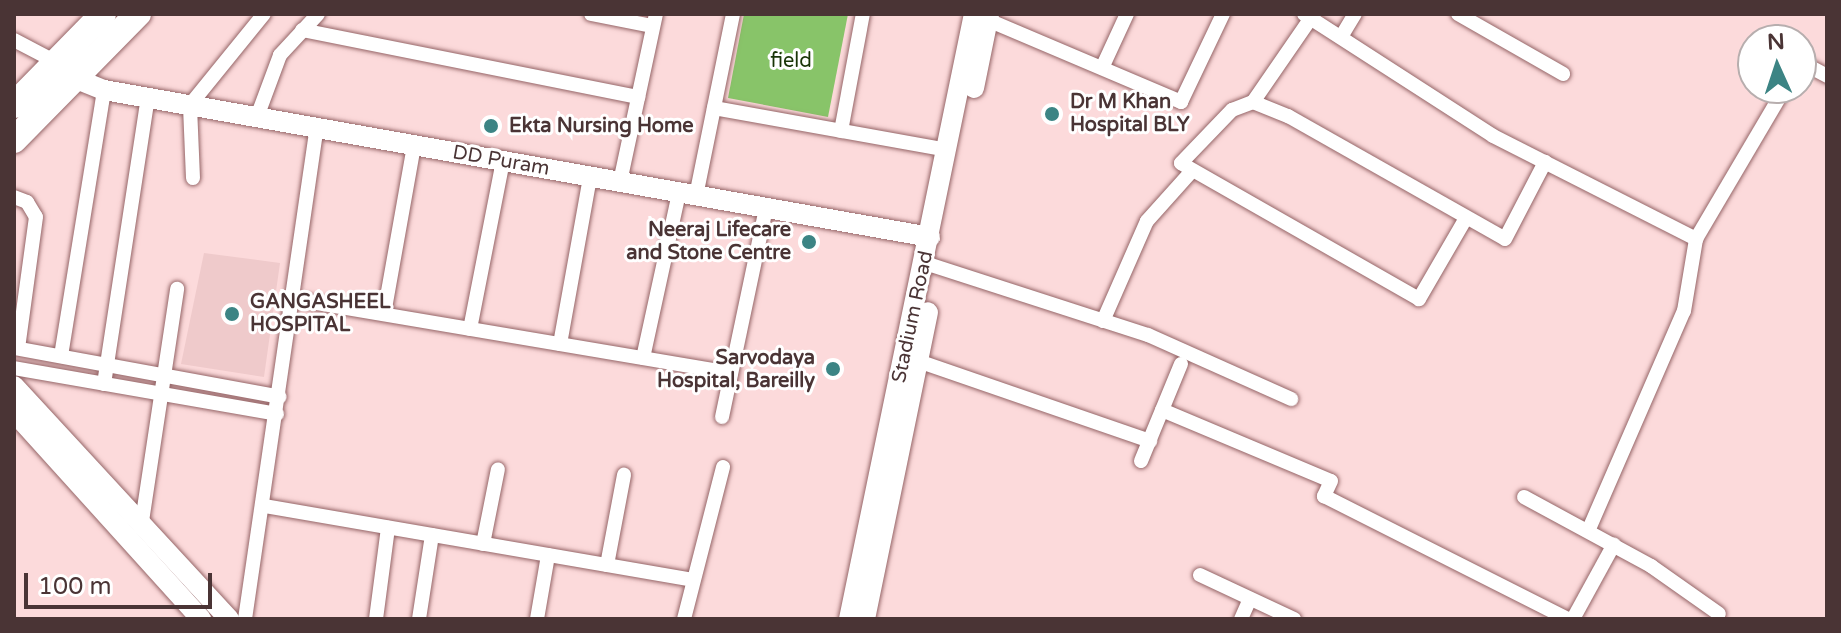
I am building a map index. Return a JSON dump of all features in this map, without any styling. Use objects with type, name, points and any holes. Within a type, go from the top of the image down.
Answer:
[{"type":"highway","points":[[14,140],[103,14]]},
{"type":"highway","points":[[14,105],[138,14]]},
{"type":"street","points":[[193,178],[190,105],[264,14]]},
{"type":"street","points":[[257,117],[280,55],[318,14]]},
{"type":"street","points":[[591,14],[654,20],[620,182]]},
{"type":"street","points":[[643,358],[687,194],[714,108],[733,14]]},
{"type":"street","points":[[841,131],[863,14]]},
{"type":"street","points":[[1102,68],[1127,14]]},
{"type":"street","points":[[984,16],[1181,102],[1223,14]]},
{"type":"street","points":[[1341,37],[1355,14]]},
{"type":"street","points":[[1458,14],[1480,19],[1563,74]]},
{"type":"street","name":"Stadium Road","points":[[931,265],[930,237],[947,150],[984,16]]},
{"type":"street","name":"Stadium Road","points":[[849,619],[911,358],[984,16]]},
{"type":"street","points":[[1466,218],[1419,299],[1191,172],[1181,163],[1232,110],[1253,102],[1308,16],[1545,162],[1696,239]]},
{"type":"street","points":[[302,30],[638,97]]},
{"type":"street","points":[[14,40],[65,69]]},
{"type":"street","name":"DD Puram","points":[[65,69],[104,90],[930,237]]},
{"type":"street","points":[[61,356],[104,90]]},
{"type":"street","points":[[104,384],[148,98]]},
{"type":"street","points":[[1253,102],[1505,239],[1545,162]]},
{"type":"street","points":[[1589,529],[1684,311],[1696,239],[1776,104]]},
{"type":"street","points":[[714,108],[947,150]]},
{"type":"street","points":[[245,619],[265,506],[317,128]]},
{"type":"street","points":[[384,314],[414,145]]},
{"type":"street","points":[[470,329],[503,161]]},
{"type":"street","points":[[1103,321],[1147,221],[1191,172]]},
{"type":"street","points":[[560,344],[590,177]]},
{"type":"street","points":[[14,197],[27,202],[36,217],[17,321],[16,348],[280,397]]},
{"type":"street","points":[[722,417],[766,208]]},
{"type":"street","points":[[14,258],[30,262]]},
{"type":"street","points":[[931,265],[1103,321],[1291,399]]},
{"type":"street","points":[[141,528],[177,289]]},
{"type":"street","points":[[293,299],[731,373]]},
{"type":"street","points":[[911,358],[1150,441]]},
{"type":"street","name":"Stadium Road","points":[[865,619],[911,358]]},
{"type":"street","points":[[1141,461],[1181,364]]},
{"type":"street","points":[[14,368],[277,414]]},
{"type":"street","points":[[14,386],[141,528],[229,619]]},
{"type":"street","points":[[1162,410],[1331,481],[1324,496],[1570,619],[1614,544]]},
{"type":"street","points":[[14,412],[201,619]]},
{"type":"street","points":[[684,619],[723,467]]},
{"type":"street","points":[[483,544],[498,469]]},
{"type":"street","points":[[607,565],[624,475]]},
{"type":"street","points":[[1524,497],[1589,529],[1719,614]]},
{"type":"street","points":[[265,506],[692,580]]},
{"type":"street","points":[[376,619],[388,528]]},
{"type":"street","points":[[419,619],[432,535]]},
{"type":"street","points":[[537,619],[548,555]]},
{"type":"street","points":[[1200,575],[1294,619]]},
{"type":"street","points":[[1241,619],[1250,599]]},
{"type":"shaded area","name":"GANGASHEEL HOSPITAL","points":[[204,253],[280,263],[264,377],[181,364]]},
{"type":"green space","name":"field","points":[[744,14],[848,14],[828,117],[728,98]]},
{"type":"place","name":"Dr M Khan Hospital BLY","points":[[1052,114]]},
{"type":"place","name":"Ekta Nursing Home","points":[[491,126]]},
{"type":"place","name":"Neeraj Lifecare and Stone Centre","points":[[809,242]]},
{"type":"place","name":"GANGASHEEL HOSPITAL","points":[[232,314]]},
{"type":"place","name":"Sarvodaya Hospital, Bareilly","points":[[833,369]]}]
